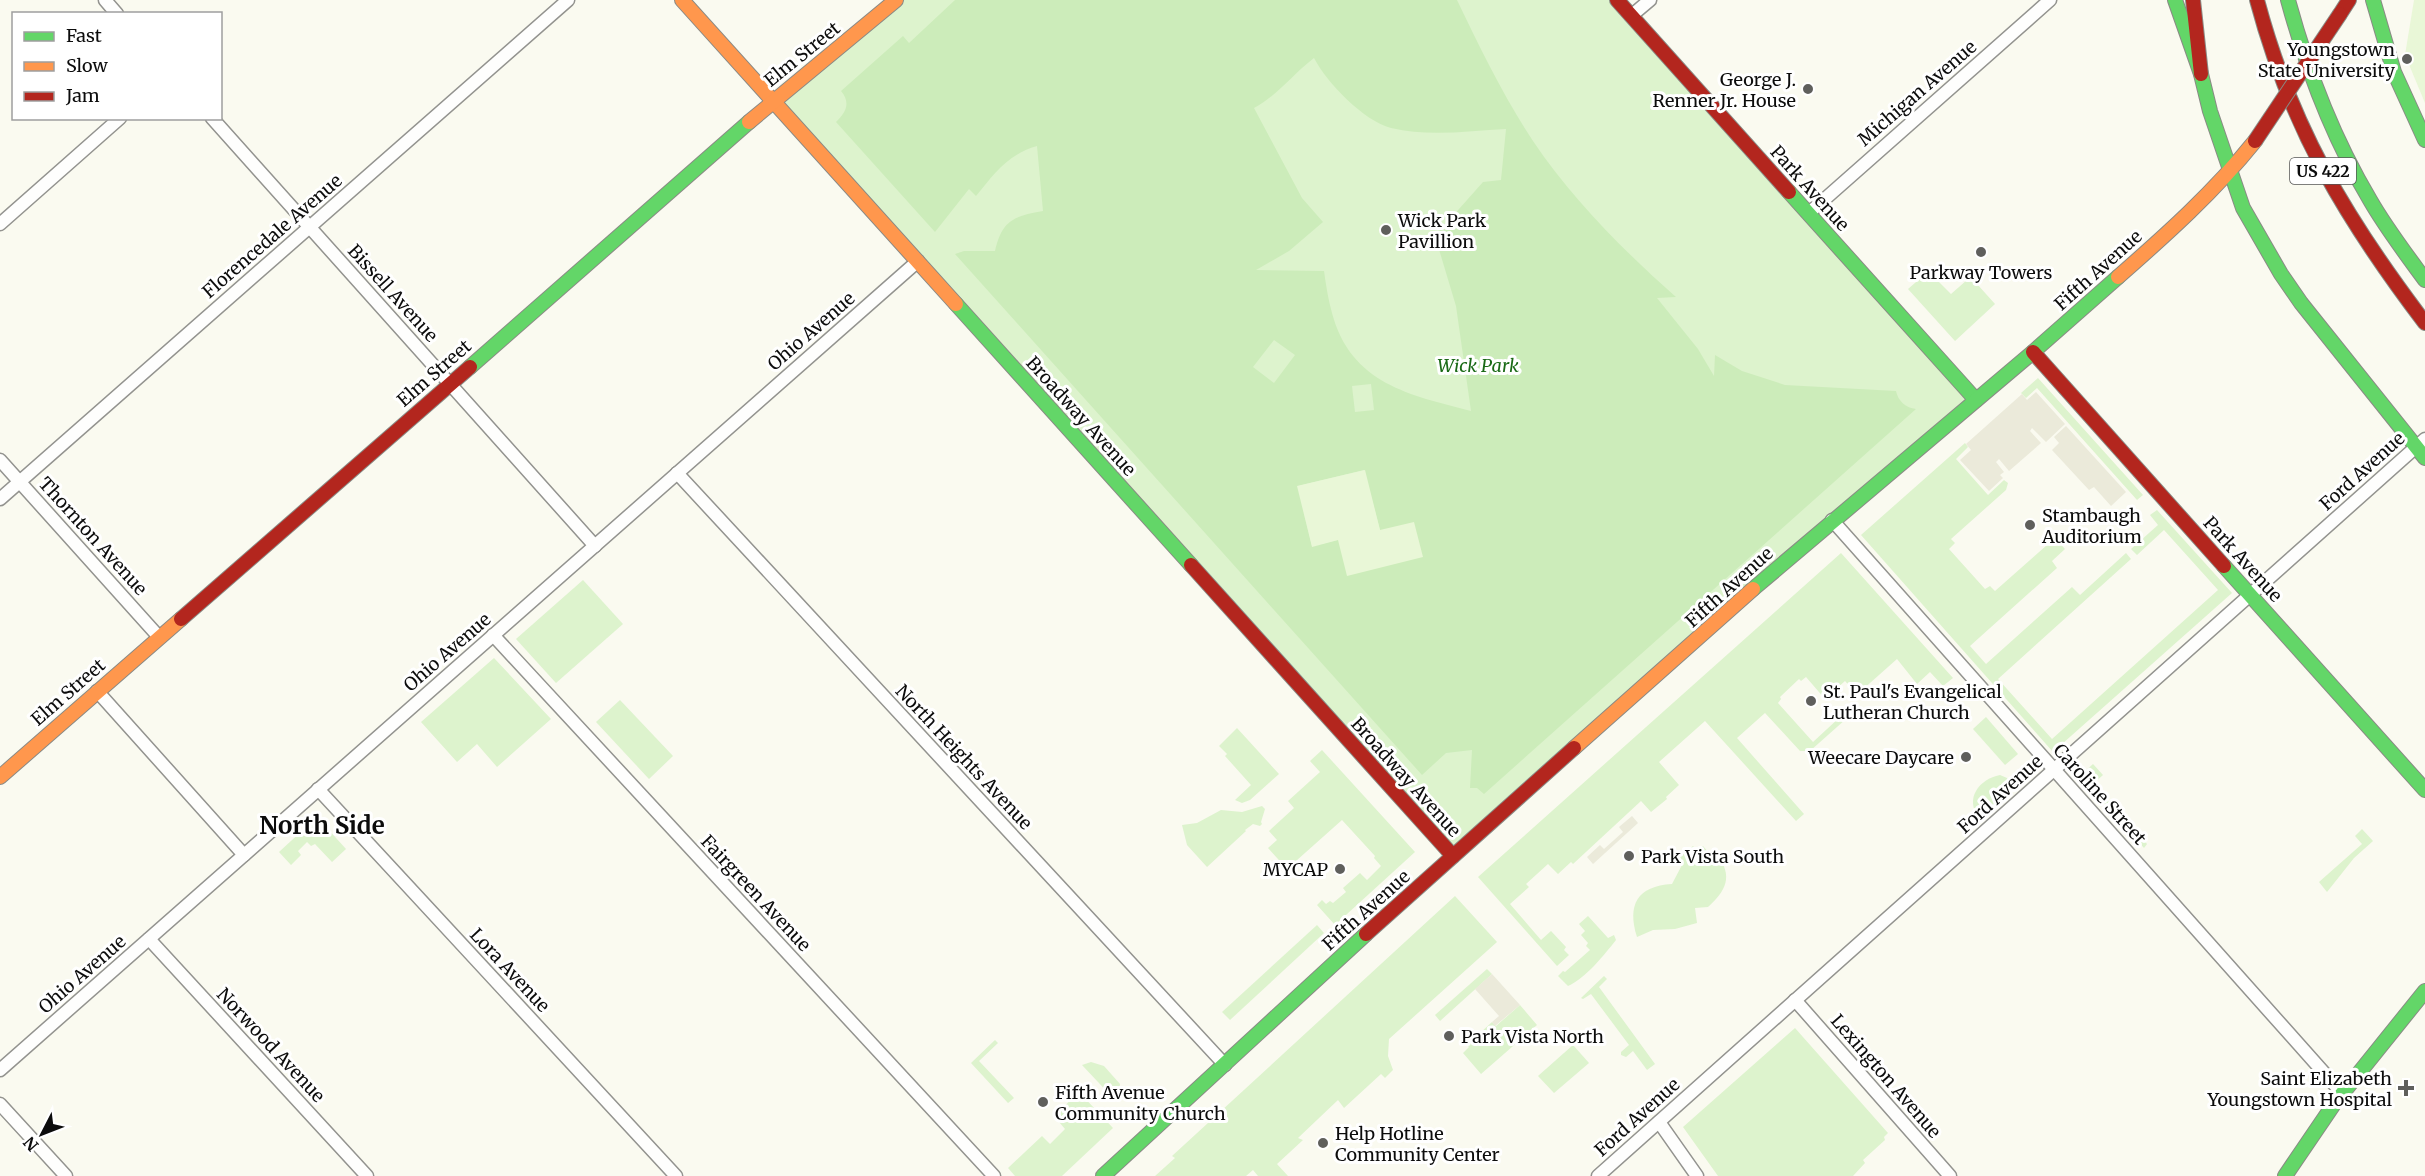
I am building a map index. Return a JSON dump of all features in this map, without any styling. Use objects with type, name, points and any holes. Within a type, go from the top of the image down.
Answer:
[{"type":"main road","name":"Broadway Avenue","points":[[682,0],[1453,856]]},
{"type":"main road","name":"Elm Street","points":[[0,777],[774,101],[896,0]]},
{"type":"main road","name":"Park Avenue","points":[[1617,0],[1976,400]]},
{"type":"main road","points":[[2175,0],[2243,208],[2288,284],[2347,363],[2422,448]]},
{"type":"main road","points":[[2193,0],[2201,74]]},
{"type":"main road","name":"US 422","points":[[2257,0],[2279,70],[2301,128],[2332,189],[2383,269],[2425,323]]},
{"type":"main road","name":"US 422","points":[[2288,0],[2321,103],[2334,133],[2364,190],[2425,280]]},
{"type":"main road","name":"Fifth Avenue","points":[[1104,1176],[1453,856],[1832,520],[2034,352],[2199,205],[2255,141],[2349,0]]},
{"type":"main road","points":[[2373,0],[2379,31],[2399,86],[2425,140]]},
{"type":"main road","name":"Park Avenue","points":[[2034,352],[2425,790]]},
{"type":"main road","points":[[2285,1176],[2312,1133],[2342,1093],[2425,991]]},
{"type":"street","points":[[105,0],[115,12]]},
{"type":"street","name":"Florencedale Avenue","points":[[0,499],[568,0]]},
{"type":"street","points":[[1631,16],[1650,0]]},
{"type":"street","name":"Michigan Avenue","points":[[1809,213],[2050,0]]},
{"type":"street","points":[[0,224],[118,120]]},
{"type":"street","name":"Bissell Avenue","points":[[214,120],[595,546]]},
{"type":"street","name":"Ohio Avenue","points":[[0,1070],[918,261]]},
{"type":"street","name":"Ford Avenue","points":[[1598,1176],[2251,594],[2422,448]]},
{"type":"street","name":"Thornton Avenue","points":[[0,460],[159,637]]},
{"type":"street","name":"North Heights Avenue","points":[[677,473],[1224,1065]]},
{"type":"street","name":"Caroline Street","points":[[1832,520],[2342,1093]]},
{"type":"street","name":"Fairgreen Avenue","points":[[493,635],[993,1176]]},
{"type":"street","points":[[96,691],[244,855]]},
{"type":"street","name":"Lora Avenue","points":[[318,789],[676,1176]]},
{"type":"street","name":"Norwood Avenue","points":[[149,939],[366,1176]]},
{"type":"street","name":"Lexington Avenue","points":[[1796,1000],[1950,1176]]},
{"type":"street","points":[[0,1104],[66,1176]]},
{"type":"street","points":[[1659,1122],[1697,1176]]},
{"type":"green space","name":"Wick Park","points":[[896,0],[1617,0],[1976,400],[1453,856],[774,101]]},
{"type":"green space","name":"Wick Park","points":[[955,0],[1457,0],[1502,90],[1533,141],[1564,183],[1600,224],[1676,297],[1657,298],[1698,349],[1714,376],[1715,355],[1742,371],[1785,385],[1896,391],[1903,403],[1916,409],[1484,794],[1477,788],[1470,788],[1472,750],[1446,753],[1422,775],[955,254],[964,251],[995,251],[1005,226],[1016,218],[1043,211],[1037,146],[1010,160],[976,196],[969,189],[935,232],[836,122],[846,107],[846,100],[841,91],[903,36],[909,43]],"holes":[[[1314,58],[1347,100],[1369,118],[1391,128],[1434,133],[1506,129],[1501,180],[1483,182],[1435,236],[1456,306],[1471,411],[1405,392],[1368,371],[1353,356],[1341,337],[1331,308],[1324,271],[1256,270],[1289,251],[1323,222],[1302,198],[1254,108],[1271,97]],[[1274,340],[1295,355],[1274,383],[1253,367]],[[1371,384],[1374,410],[1355,412],[1352,386]],[[1364,470],[1380,530],[1312,546],[1298,486]]]},
{"type":"green space","points":[[2414,0],[2425,0],[2425,103],[2405,55]]},
{"type":"green space","points":[[1930,270],[1951,294],[1967,280],[1965,277],[1968,274],[1995,304],[1955,341],[1908,289]]},
{"type":"green space","points":[[2038,378],[2143,495],[2137,500],[2037,388],[2026,398],[2021,393]]},
{"type":"green space","points":[[1965,443],[1968,447],[1956,459],[1988,495],[2004,480],[2008,483],[2006,490],[1951,539],[1955,543],[1949,549],[1985,589],[1990,586],[1995,591],[2055,538],[2065,549],[2052,561],[2057,568],[1970,646],[1986,664],[2072,587],[2080,595],[2126,553],[2131,559],[1998,679],[2052,739],[2218,590],[2164,530],[2137,555],[2131,549],[2158,525],[2150,515],[2157,510],[2232,593],[2053,752],[1861,535]]},
{"type":"green space","points":[[1365,470],[1380,530],[1414,522],[1423,557],[1347,576],[1338,540],[1312,547],[1297,486]]},
{"type":"green space","points":[[1841,553],[1953,678],[1943,686],[1930,672],[1917,684],[1897,659],[1861,691],[1859,689],[1854,691],[1845,681],[1825,699],[1806,677],[1801,681],[1799,679],[1780,697],[1778,703],[1813,742],[1840,717],[1838,714],[1840,712],[1846,719],[1810,751],[1800,751],[1765,713],[1737,738],[1804,814],[1796,821],[1705,721],[1659,762],[1679,785],[1666,797],[1667,799],[1651,812],[1641,801],[1573,864],[1571,862],[1558,874],[1548,864],[1526,884],[1529,887],[1510,904],[1541,940],[1551,931],[1566,947],[1564,950],[1569,955],[1557,966],[1478,877]]},
{"type":"green space","points":[[583,580],[623,624],[556,683],[516,639]]},
{"type":"green space","points":[[494,658],[551,719],[497,767],[477,744],[457,762],[421,722]]},
{"type":"green space","points":[[620,700],[673,756],[649,779],[596,722]]},
{"type":"green space","points":[[1986,717],[2018,754],[2005,765],[1973,729]]},
{"type":"green space","points":[[1237,728],[1279,774],[1250,800],[1242,803],[1235,800],[1251,785],[1219,746]]},
{"type":"green space","points":[[1322,750],[1415,852],[1335,925],[1317,905],[1322,900],[1326,904],[1330,901],[1333,903],[1346,892],[1343,888],[1360,873],[1367,880],[1381,866],[1374,858],[1375,856],[1342,820],[1287,869],[1268,848],[1277,840],[1269,831],[1294,808],[1288,801],[1320,772],[1310,761]]},
{"type":"green space","points":[[2093,764],[2103,775],[2093,784],[2147,844],[2144,848],[2080,776]]},
{"type":"green space","points":[[2000,775],[2016,785],[1979,818],[1973,804],[1976,791],[1980,785],[1992,777]]},
{"type":"green space","points":[[1262,806],[1265,809],[1262,824],[1260,826],[1253,824],[1245,830],[1207,867],[1187,845],[1182,825],[1197,823],[1221,810],[1242,812]]},
{"type":"green space","points":[[317,817],[346,849],[332,862],[315,844],[311,846],[307,842],[298,851],[301,855],[291,865],[279,852]]},
{"type":"green space","points":[[2362,829],[2373,841],[2354,858],[2327,892],[2319,882],[2362,844],[2355,836]]},
{"type":"green space","points":[[1693,846],[1697,851],[1703,846],[1709,853],[1714,850],[1720,858],[1726,873],[1721,893],[1708,907],[1695,908],[1697,923],[1675,929],[1653,930],[1637,937],[1633,916],[1638,899],[1650,889],[1672,884],[1682,865],[1680,857]]},
{"type":"green space","points":[[1455,896],[1497,942],[1389,1039],[1388,1056],[1393,1070],[1385,1078],[1381,1074],[1344,1108],[1338,1100],[1298,1138],[1303,1140],[1277,1164],[1288,1176],[1258,1176],[1253,1170],[1246,1176],[1155,1176],[1175,1158],[1172,1156]]},
{"type":"green space","points":[[1588,916],[1608,938],[1614,935],[1616,940],[1588,972],[1568,986],[1558,976],[1590,950],[1586,946],[1588,943],[1581,935],[1585,931],[1579,924]]},
{"type":"green space","points":[[1317,925],[1324,933],[1230,1020],[1222,1012]]},
{"type":"green space","points":[[1487,969],[1492,974],[1440,1021],[1435,1015]]},
{"type":"green space","points":[[1604,976],[1607,979],[1599,987],[1655,1064],[1647,1070],[1633,1051],[1626,1057],[1621,1055],[1621,1052],[1629,1045],[1591,994],[1581,998]]},
{"type":"green space","points":[[1520,1005],[1537,1025],[1481,1074],[1463,1053],[1469,1047],[1467,1045],[1492,1022],[1496,1026]]},
{"type":"green space","points":[[1795,1028],[1888,1133],[1884,1137],[1885,1140],[1863,1160],[1865,1163],[1853,1176],[1718,1176],[1683,1127]]},
{"type":"green space","points":[[995,1040],[998,1043],[979,1061],[1014,1098],[1008,1103],[971,1063]]},
{"type":"green space","points":[[1573,1045],[1589,1063],[1554,1093],[1538,1076]]},
{"type":"green space","points":[[1091,1062],[1104,1066],[1120,1084],[1119,1092],[1114,1099],[1082,1065]]},
{"type":"green space","points":[[1079,1092],[1113,1128],[1062,1176],[1015,1176],[1008,1168],[1042,1136],[1050,1144],[1065,1129],[1054,1116]]},
{"type":"shaded area","points":[[2036,392],[2065,424],[2046,442],[2032,428],[2030,431],[2041,443],[2009,471],[1999,459],[1996,462],[2004,472],[2000,475],[2003,478],[1989,491],[1960,460],[1971,450],[1966,444],[2022,394],[2027,400]]},
{"type":"shaded area","points":[[2066,426],[2126,492],[2111,506],[2094,487],[2089,490],[2052,450],[2059,443],[2054,437]]},
{"type":"shaded area","points":[[1632,816],[1638,823],[1593,864],[1587,857],[1600,845],[1604,849],[1623,832],[1619,827]]},
{"type":"shaded area","points":[[1492,974],[1520,1005],[1495,1026],[1492,1022],[1499,1016],[1475,989]]},
{"type":"traffic: fast","points":[[2175,0],[2243,208],[2281,274],[2301,303],[2425,458]]},
{"type":"traffic: fast","points":[[2288,0],[2322,103],[2344,152],[2376,210],[2425,280]]},
{"type":"traffic: fast","points":[[2373,0],[2394,72],[2425,140]]},
{"type":"traffic: fast","points":[[470,367],[749,122]]},
{"type":"traffic: fast","points":[[1789,192],[1976,400]]},
{"type":"traffic: fast","points":[[1753,589],[2118,277]]},
{"type":"traffic: fast","points":[[956,304],[1191,565]]},
{"type":"traffic: fast","points":[[2224,566],[2425,790]]},
{"type":"traffic: fast","points":[[1103,1176],[1366,934]]},
{"type":"traffic: fast","points":[[2285,1176],[2334,1104],[2425,991]]},
{"type":"traffic: slow","points":[[682,0],[956,304]]},
{"type":"traffic: slow","points":[[749,122],[896,0]]},
{"type":"traffic: slow","points":[[2118,277],[2207,195],[2255,141]]},
{"type":"traffic: slow","points":[[1574,748],[1753,589]]},
{"type":"traffic: slow","points":[[0,777],[181,619]]},
{"type":"traffic: jam","points":[[1617,0],[1789,192]]},
{"type":"traffic: jam","points":[[2193,0],[2201,74]]},
{"type":"traffic: jam","points":[[2257,0],[2286,90],[2324,170],[2370,247],[2425,323]]},
{"type":"traffic: jam","points":[[2340,14],[2349,0]]},
{"type":"traffic: jam","points":[[2255,141],[2340,14]]},
{"type":"traffic: jam","points":[[2033,352],[2224,566]]},
{"type":"traffic: jam","points":[[181,619],[470,367]]},
{"type":"traffic: jam","points":[[1191,565],[1453,856]]},
{"type":"traffic: jam","points":[[1366,934],[1574,748]]},
{"type":"place","name":"Youngstown State University","points":[[2407,59]]},
{"type":"place","name":"George J. Renner Jr. House","points":[[1808,89]]},
{"type":"place","name":"Wick Park Pavillion","points":[[1386,230]]},
{"type":"place","name":"Parkway Towers","points":[[1981,252]]},
{"type":"place","name":"Stambaugh Auditorium","points":[[2030,525]]},
{"type":"place","name":"St. Paul's Evangelical Lutheran Church","points":[[1811,701]]},
{"type":"place","name":"Weecare Daycare","points":[[1966,757]]},
{"type":"place","name":"Park Vista South","points":[[1629,856]]},
{"type":"place","name":"MYCAP","points":[[1340,869]]},
{"type":"place","name":"Park Vista North","points":[[1449,1036]]},
{"type":"place","name":"Saint Elizabeth Youngstown Hospital","points":[[2406,1088]]},
{"type":"place","name":"Fifth Avenue Community Church","points":[[1043,1102]]},
{"type":"place","name":"Help Hotline Community Center","points":[[1323,1143]]},
{"type":"district","name":"North Side","points":[[322,825]]}]
